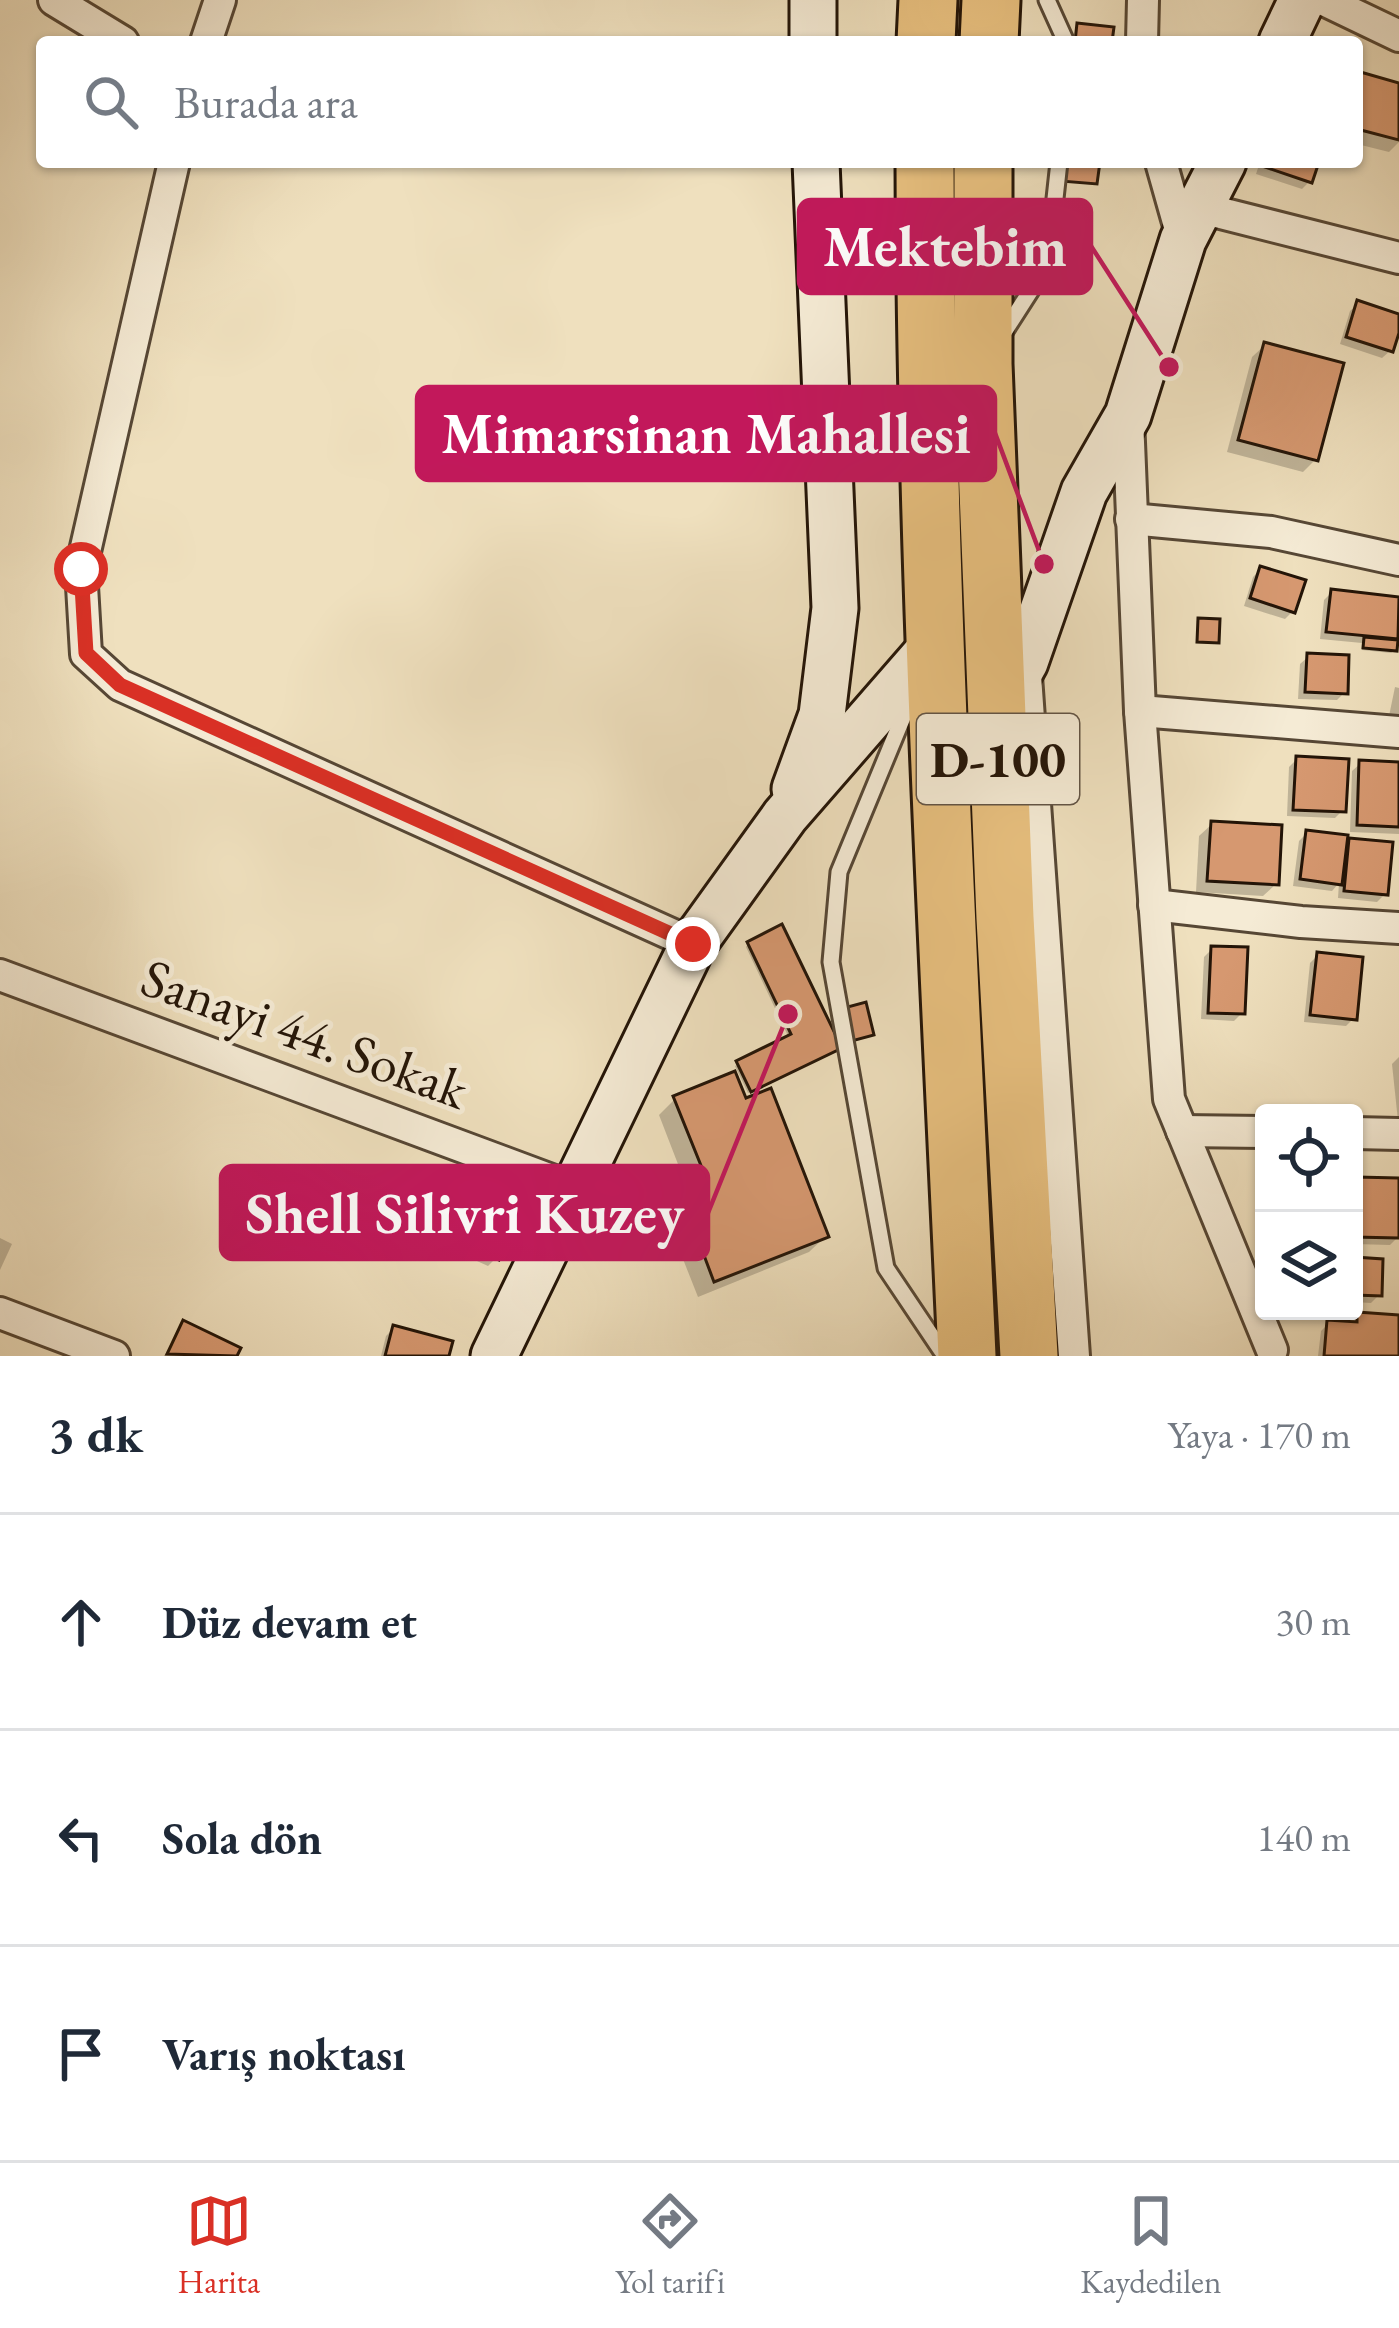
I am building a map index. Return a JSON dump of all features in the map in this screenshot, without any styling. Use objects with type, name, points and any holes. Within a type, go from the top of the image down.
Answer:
[{"type":"highway","points":[[926,36],[928,0]]},
{"type":"highway","points":[[989,36],[991,0]]},
{"type":"highway","name":"D-100","points":[[925,168],[933,646],[967,1356]]},
{"type":"highway","name":"D-100","points":[[983,168],[982,364],[1029,1356]]},
{"type":"main road","points":[[813,0],[814,36]]},
{"type":"main road","points":[[1285,36],[1302,0]]},
{"type":"main road","points":[[785,816],[821,715],[835,608],[816,168]]},
{"type":"main road","points":[[996,714],[1025,662],[1084,492],[1128,415],[1192,224],[1220,168]]},
{"type":"main road","points":[[494,1356],[693,944],[785,816],[933,646]]},
{"type":"street","points":[[54,0],[113,36]]},
{"type":"street","points":[[208,36],[220,0]]},
{"type":"street","points":[[1142,36],[1143,0]]},
{"type":"street","points":[[1324,0],[1399,37]]},
{"type":"street","points":[[173,168],[81,569],[86,653],[120,685],[693,944]]},
{"type":"street","points":[[1164,168],[1192,224],[1399,258]]},
{"type":"street","points":[[1128,415],[1140,711],[1168,1099],[1272,1350]]},
{"type":"street","points":[[1130,519],[1271,532],[1399,560]]},
{"type":"street","points":[[1025,662],[1074,1356]]},
{"type":"street","points":[[1140,711],[1399,732]]},
{"type":"street","points":[[1154,905],[1399,928]]},
{"type":"street","name":"Sanayi 44. Sokak","points":[[0,975],[573,1188]]},
{"type":"street","points":[[1182,1131],[1255,1132]]},
{"type":"street","points":[[1363,1133],[1399,1133]]},
{"type":"street","points":[[0,1313],[46,1343],[114,1356]]},
{"type":"lane","points":[[1047,0],[1063,36]]},
{"type":"lane","points":[[982,364],[1033,286],[1052,226],[1058,168]]},
{"type":"lane","points":[[933,646],[839,872],[832,962],[886,1268],[945,1356]]},
{"type":"building","points":[[1077,23],[1114,27],[1113,36],[1076,36]]},
{"type":"building","points":[[1363,73],[1399,83],[1399,140],[1363,131]]},
{"type":"building","points":[[1061,168],[1099,168],[1097,184],[1060,181]]},
{"type":"building","points":[[1268,168],[1317,168],[1312,183]]},
{"type":"building","points":[[1357,300],[1399,314],[1393,352],[1346,337]]},
{"type":"building","points":[[1264,342],[1344,363],[1318,461],[1238,440]]},
{"type":"building","points":[[1260,566],[1306,580],[1295,613],[1250,598]]},
{"type":"building","points":[[1331,589],[1399,597],[1398,639],[1326,632]]},
{"type":"building","points":[[1198,618],[1220,619],[1219,643],[1197,642]]},
{"type":"building","points":[[1364,637],[1398,640],[1397,651],[1363,648]]},
{"type":"building","points":[[1307,653],[1349,655],[1348,694],[1305,692]]},
{"type":"building","points":[[1296,756],[1349,759],[1346,812],[1293,810]]},
{"type":"building","points":[[1359,760],[1399,762],[1399,827],[1357,825]]},
{"type":"building","points":[[1211,821],[1282,825],[1279,885],[1207,881]]},
{"type":"building","points":[[1306,830],[1348,835],[1342,885],[1300,879]]},
{"type":"building","points":[[1349,838],[1393,842],[1388,895],[1344,891]]},
{"type":"building","points":[[782,924],[842,1048],[751,1092],[736,1061],[791,1034],[747,942]]},
{"type":"building","points":[[1211,946],[1248,947],[1245,1014],[1208,1013]]},
{"type":"building","points":[[1317,952],[1363,957],[1357,1020],[1310,1015]]},
{"type":"building","points":[[866,1002],[874,1035],[848,1042],[840,1009]]},
{"type":"building","points":[[735,1071],[746,1098],[771,1088],[829,1237],[714,1282],[696,1234],[685,1239],[675,1216],[697,1207],[689,1185],[706,1178],[673,1096]]},
{"type":"building","points":[[1363,1177],[1399,1178],[1399,1238],[1363,1237]]},
{"type":"building","points":[[468,1201],[515,1221],[499,1260],[451,1239]]},
{"type":"building","points":[[1363,1258],[1383,1259],[1382,1296],[1363,1295]]},
{"type":"building","points":[[1363,1312],[1399,1315],[1399,1356],[1324,1356],[1327,1320],[1363,1320]]},
{"type":"building","points":[[183,1320],[241,1348],[237,1356],[167,1354]]},
{"type":"building","points":[[393,1325],[453,1341],[449,1356],[385,1356]]},
{"type":"place","name":"Mektebim","points":[[1169,367]]},
{"type":"place","name":"Mimarsinan Mahallesi","points":[[1044,564]]},
{"type":"place","name":"Shell Silivri Kuzey","points":[[788,1014]]},
{"type":"route","points":[[81,569],[86,653],[120,685],[693,944]]}]
